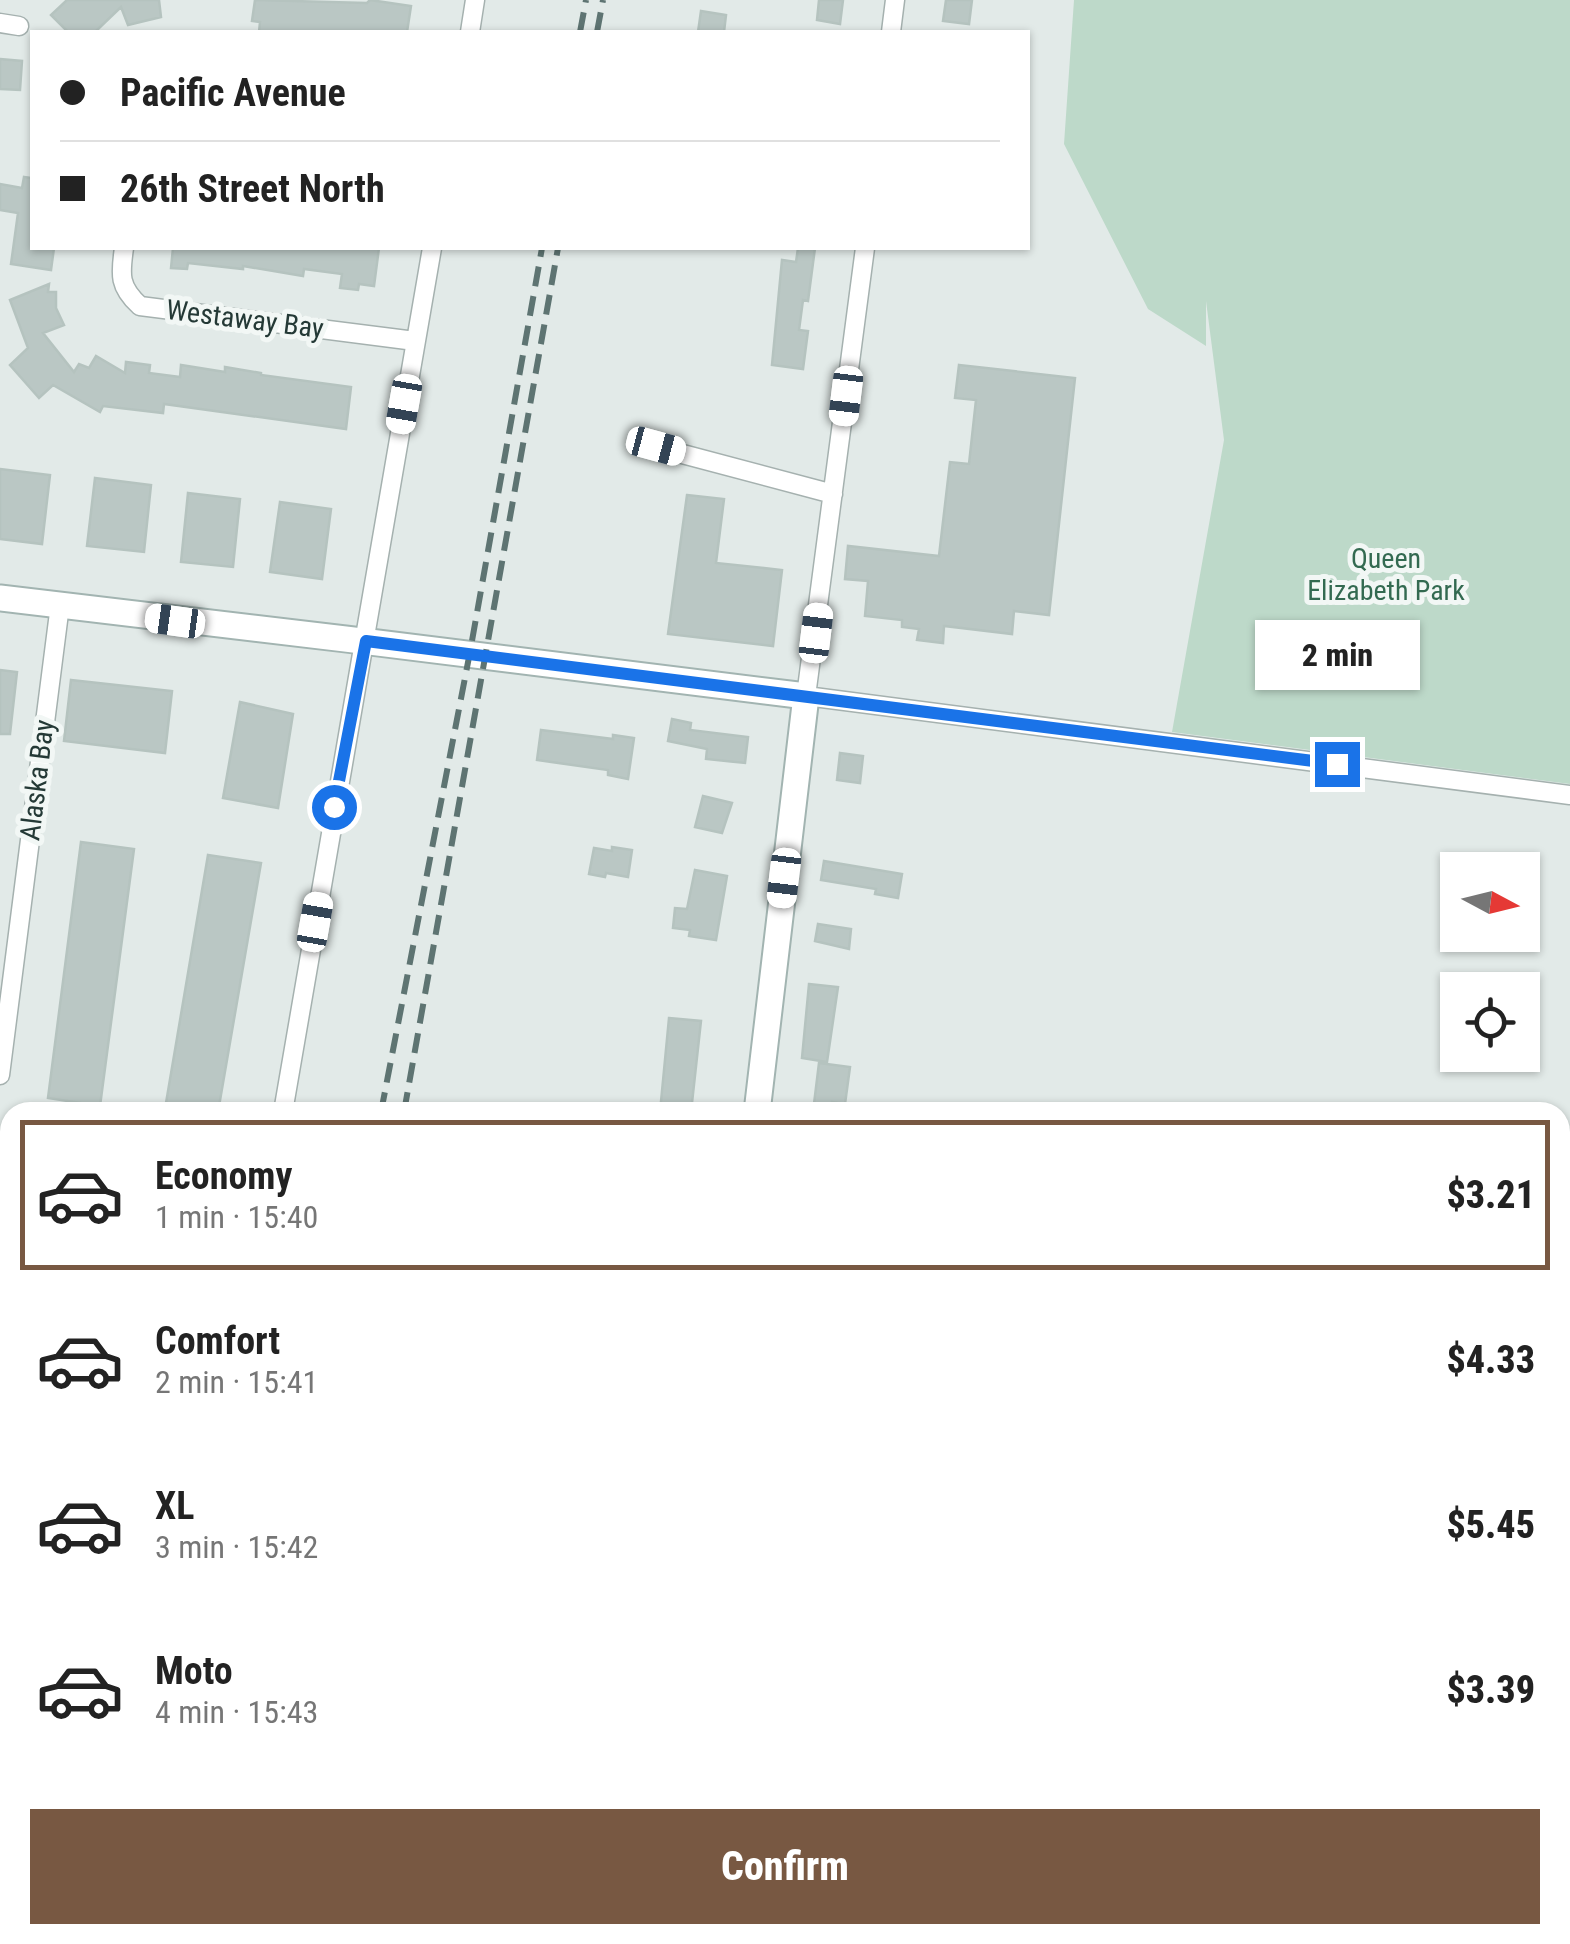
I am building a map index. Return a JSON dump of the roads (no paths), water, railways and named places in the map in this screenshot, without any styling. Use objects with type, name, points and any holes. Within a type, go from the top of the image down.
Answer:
[{"type":"street","points":[[470,30],[475,0]]},
{"type":"street","points":[[892,30],[895,0]]},
{"type":"street","name":"Westaway Bay","points":[[124,250],[121,269],[125,292],[140,306],[415,341]]},
{"type":"street","points":[[285,1102],[432,250]]},
{"type":"street","points":[[758,1102],[865,250]]},
{"type":"street","points":[[656,446],[833,494]]},
{"type":"street","points":[[0,598],[806,696],[1570,795]]},
{"type":"street","name":"Alaska Bay","points":[[0,1074],[60,605]]},
{"type":"railway","points":[[580,30],[586,0]]},
{"type":"railway","points":[[597,30],[603,0]]},
{"type":"railway","points":[[383,1102],[470,652],[542,250]]},
{"type":"railway","points":[[406,1102],[558,250]]},
{"type":"park label","name":"Queen Elizabeth Park","points":[[1386,574]]}]
